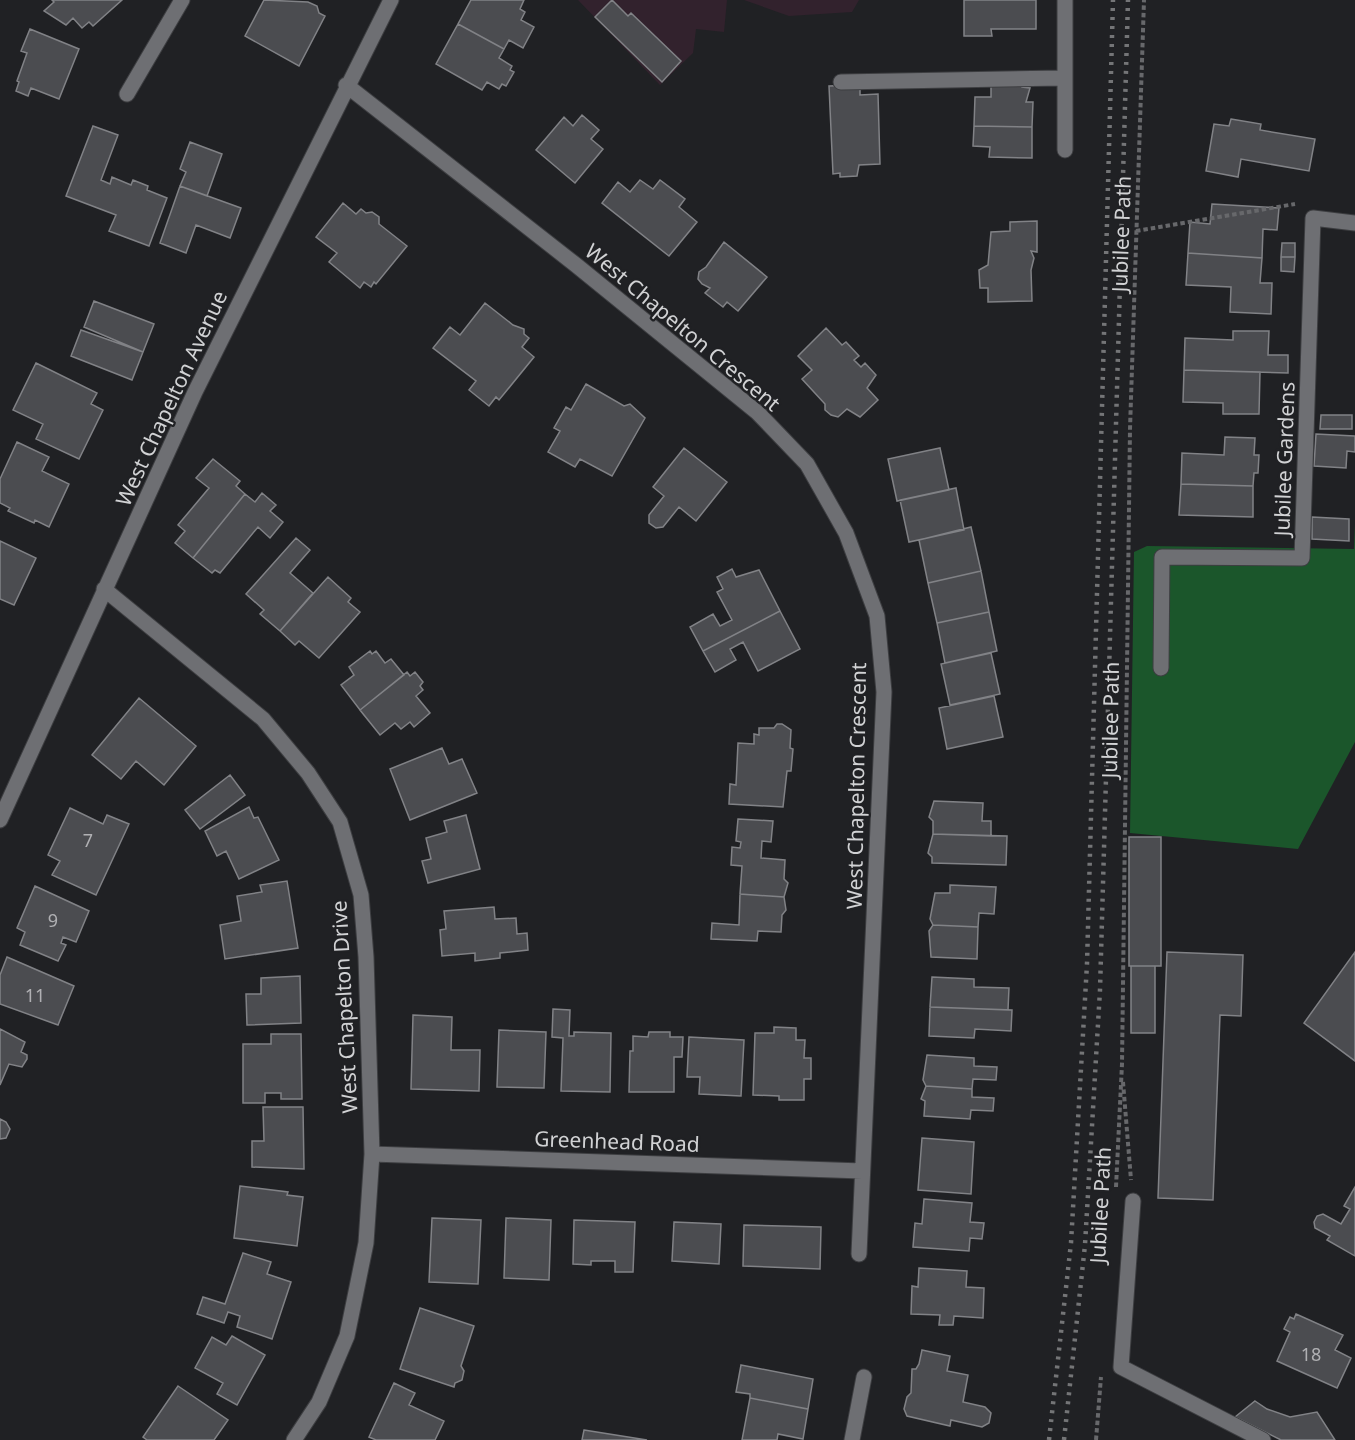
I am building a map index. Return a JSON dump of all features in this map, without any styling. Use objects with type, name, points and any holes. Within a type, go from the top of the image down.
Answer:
[{"type":"street","points":[[127,94],[182,0]]},
{"type":"street","name":"West Chapelton Avenue","points":[[0,820],[201,381],[346,85],[391,0]]},
{"type":"street","points":[[1065,0],[1065,150]]},
{"type":"street","points":[[841,81],[1064,78]]},
{"type":"street","name":"West Chapelton Crescent","points":[[346,85],[576,265],[758,413],[807,464],[846,533],[877,616],[884,692],[859,1254]]},
{"type":"street","points":[[1313,218],[1355,223]]},
{"type":"street","name":"Jubilee Gardens","points":[[1161,668],[1162,557],[1302,558],[1313,218]]},
{"type":"street","name":"West Chapelton Drive","points":[[104,589],[263,719],[308,773],[340,822],[361,895],[366,957],[372,1154],[366,1242],[347,1336],[319,1402],[294,1440]]},
{"type":"street","name":"Greenhead Road","points":[[372,1154],[862,1171]]},
{"type":"street","points":[[1133,1201],[1121,1367],[1263,1440]]},
{"type":"street","points":[[852,1440],[864,1377]]},
{"type":"path","name":"Jubilee Path","points":[[1116,1199],[1122,1064],[1126,667],[1144,0]]},
{"type":"path","points":[[1136,231],[1302,203],[1313,218]]},
{"type":"path","points":[[1122,1064],[1133,1201]]},
{"type":"path","points":[[1096,1440],[1102,1367]]},
{"type":"shaded area","points":[[578,0],[727,0],[724,32],[696,29],[693,53],[660,85]]},
{"type":"shaded area","points":[[744,0],[859,0],[852,12],[789,16]]},
{"type":"green space","points":[[1355,524],[1355,742],[1298,849],[1130,833],[1134,552],[1147,546],[1354,549]]},
{"type":"building","points":[[52,0],[122,0],[93,26],[89,22],[82,28],[73,18],[66,25],[44,11],[54,2]]},
{"type":"building","points":[[264,0],[308,2],[317,6],[319,13],[325,16],[299,66],[245,36]]},
{"type":"building","points":[[471,0],[524,0],[520,9],[525,12],[521,20],[534,27],[523,48],[509,40],[504,49],[458,24]]},
{"type":"building","points":[[612,0],[628,16],[631,13],[681,61],[662,82],[595,17]]},
{"type":"building","points":[[964,0],[1036,0],[1036,29],[991,29],[992,36],[964,36]]},
{"type":"building","points":[[458,24],[504,49],[499,58],[512,66],[510,70],[514,72],[506,86],[502,84],[499,89],[487,82],[482,90],[436,64]]},
{"type":"building","points":[[30,29],[79,49],[59,99],[31,88],[28,96],[16,91],[19,82],[17,81],[27,53],[21,51]]},
{"type":"building","points":[[991,83],[1022,84],[1022,87],[1030,88],[1026,102],[1033,102],[1032,127],[974,126],[975,97],[991,97]]},
{"type":"building","points":[[860,85],[860,95],[878,94],[880,164],[859,165],[857,176],[840,177],[840,173],[833,174],[829,86]]},
{"type":"building","points":[[582,115],[599,130],[591,139],[603,149],[575,183],[536,150],[564,117],[573,126]]},
{"type":"building","points":[[1231,119],[1261,124],[1260,130],[1315,139],[1309,171],[1241,159],[1238,177],[1206,171],[1214,124],[1229,126]]},
{"type":"building","points":[[93,126],[118,135],[101,180],[110,184],[112,177],[131,185],[133,180],[148,186],[147,190],[167,198],[149,246],[109,231],[116,215],[66,196]]},
{"type":"building","points":[[974,126],[1032,127],[1032,158],[989,157],[990,147],[973,146]]},
{"type":"building","points":[[190,142],[222,154],[207,196],[180,186],[186,172],[180,169]]},
{"type":"building","points":[[640,180],[653,189],[660,180],[685,199],[679,207],[697,222],[669,256],[602,203],[618,182],[630,192]]},
{"type":"building","points":[[180,186],[241,208],[230,238],[196,225],[186,253],[160,243]]},
{"type":"building","points":[[343,203],[356,214],[361,209],[366,213],[372,212],[379,217],[379,224],[407,246],[371,287],[364,282],[360,288],[329,262],[337,253],[316,237]]},
{"type":"building","points":[[1212,204],[1279,208],[1277,230],[1263,229],[1262,258],[1188,253],[1190,222],[1210,224]]},
{"type":"building","points":[[1037,221],[1037,252],[1031,251],[1034,258],[1031,270],[1032,301],[988,302],[988,288],[980,288],[979,270],[988,265],[991,232],[1010,231],[1010,222]]},
{"type":"building","points":[[724,242],[767,277],[738,311],[727,302],[723,307],[705,293],[710,288],[698,279],[699,272],[706,267]]},
{"type":"building","points":[[1282,243],[1295,243],[1295,257],[1281,257]]},
{"type":"building","points":[[1188,253],[1262,258],[1260,283],[1272,283],[1271,314],[1230,312],[1231,287],[1186,285]]},
{"type":"building","points":[[1281,257],[1295,257],[1294,272],[1281,271]]},
{"type":"building","points":[[94,301],[154,324],[143,352],[84,327]]},
{"type":"building","points":[[485,303],[513,325],[524,329],[524,334],[529,338],[522,347],[534,357],[499,400],[496,397],[489,406],[469,390],[476,381],[433,348],[450,327],[460,335]]},
{"type":"building","points":[[826,328],[842,345],[846,342],[859,356],[854,360],[861,367],[865,363],[876,375],[867,388],[878,400],[860,417],[847,409],[838,417],[831,415],[825,410],[825,404],[802,379],[812,370],[798,356]]},
{"type":"building","points":[[81,330],[143,352],[132,380],[71,356]]},
{"type":"building","points":[[1233,331],[1269,331],[1268,355],[1288,355],[1288,373],[1184,370],[1185,338],[1233,340]]},
{"type":"building","points":[[36,363],[97,393],[91,404],[103,410],[79,459],[36,439],[43,424],[13,410]]},
{"type":"building","points":[[1184,370],[1260,372],[1259,414],[1223,414],[1223,403],[1183,402]]},
{"type":"building","points":[[586,384],[624,406],[630,404],[645,418],[612,476],[580,459],[575,467],[548,452],[560,431],[554,428],[566,407],[571,410]]},
{"type":"building","points":[[1321,415],[1352,415],[1352,429],[1320,429]]},
{"type":"building","points":[[1316,434],[1355,436],[1355,452],[1347,451],[1346,468],[1314,466]]},
{"type":"building","points":[[1225,437],[1255,438],[1254,455],[1259,455],[1258,473],[1254,473],[1253,486],[1181,484],[1182,453],[1224,455]]},
{"type":"building","points":[[17,442],[49,457],[42,471],[69,484],[49,527],[8,511],[10,508],[0,503],[0,479]]},
{"type":"building","points":[[684,448],[727,482],[696,521],[679,507],[663,527],[656,528],[649,523],[649,515],[664,496],[653,487]]},
{"type":"building","points":[[940,448],[949,490],[897,501],[888,459]]},
{"type":"building","points":[[213,459],[240,481],[236,486],[245,494],[193,558],[175,543],[185,531],[178,525],[209,488],[196,478]]},
{"type":"building","points":[[1181,484],[1253,486],[1253,517],[1179,515]]},
{"type":"building","points":[[956,488],[964,530],[909,542],[900,500]]},
{"type":"building","points":[[262,493],[276,505],[270,511],[283,522],[270,538],[258,527],[220,573],[215,570],[212,573],[193,558],[245,494],[255,502]]},
{"type":"building","points":[[1312,517],[1349,519],[1349,541],[1312,539]]},
{"type":"building","points":[[971,527],[981,571],[928,583],[919,540]]},
{"type":"building","points":[[296,538],[310,550],[290,573],[313,593],[280,631],[260,614],[264,610],[246,594]]},
{"type":"building","points":[[0,541],[36,558],[14,605],[0,599]]},
{"type":"building","points":[[732,569],[736,577],[759,570],[780,611],[703,651],[690,627],[713,614],[720,626],[732,620],[717,592],[723,589],[717,577]]},
{"type":"building","points":[[981,571],[989,612],[937,623],[928,583]]},
{"type":"building","points":[[328,577],[351,598],[348,602],[360,612],[319,658],[299,641],[295,645],[280,631]]},
{"type":"building","points":[[780,611],[800,649],[758,671],[743,642],[730,649],[736,660],[715,672],[703,651]]},
{"type":"building","points":[[989,612],[997,651],[945,663],[937,623]]},
{"type":"building","points":[[370,651],[372,654],[376,651],[385,663],[391,659],[404,675],[360,710],[341,685],[354,675],[349,667]]},
{"type":"building","points":[[991,653],[1000,694],[950,705],[941,664]]},
{"type":"building","points":[[407,672],[410,676],[415,672],[423,682],[420,686],[423,690],[416,696],[430,713],[414,727],[410,722],[401,729],[395,723],[380,735],[360,710]]},
{"type":"building","points":[[994,696],[1003,737],[947,749],[939,708]]},
{"type":"building","points":[[139,698],[196,746],[164,785],[136,761],[121,779],[92,755]]},
{"type":"building","points":[[777,724],[782,724],[791,730],[790,748],[793,749],[791,771],[787,771],[783,807],[729,804],[730,784],[736,785],[738,743],[754,744],[754,734],[759,735],[759,728],[774,728]]},
{"type":"building","points":[[442,748],[449,764],[462,759],[477,793],[410,820],[390,769]]},
{"type":"building","points":[[230,775],[245,795],[200,829],[185,810]]},
{"type":"building","points":[[934,801],[983,803],[982,821],[991,821],[991,836],[933,834],[933,821],[929,817]]},
{"type":"building","points":[[249,807],[254,818],[258,817],[279,860],[239,879],[226,851],[217,856],[205,831]]},
{"type":"building","points":[[70,808],[103,824],[107,815],[129,824],[96,895],[52,875],[60,861],[48,855]]},
{"type":"building","points":[[466,815],[480,869],[428,883],[422,861],[431,859],[426,838],[447,832],[444,821]]},
{"type":"building","points":[[738,819],[773,821],[771,842],[762,841],[761,858],[785,860],[784,879],[788,883],[784,897],[740,894],[742,866],[731,865],[732,847],[740,848],[741,842],[736,841]]},
{"type":"building","points":[[933,834],[1007,836],[1006,865],[932,863],[932,857],[928,853]]},
{"type":"building","points":[[1129,837],[1161,837],[1161,966],[1129,966]]},
{"type":"building","points":[[287,881],[298,948],[225,959],[220,925],[241,921],[237,896],[262,892],[260,885]]},
{"type":"building","points":[[950,885],[996,887],[994,914],[979,913],[978,927],[933,925],[930,919],[935,893],[950,893]]},
{"type":"building","points":[[35,886],[89,911],[76,942],[63,937],[61,943],[66,945],[58,961],[20,945],[25,932],[17,928]]},
{"type":"building","points":[[740,894],[784,897],[786,910],[782,915],[781,932],[758,931],[757,941],[711,939],[712,923],[739,925]]},
{"type":"building","points":[[494,907],[495,919],[516,918],[517,934],[527,933],[528,950],[500,953],[500,958],[475,961],[475,953],[442,956],[440,930],[446,929],[444,911]]},
{"type":"building","points":[[933,925],[978,927],[977,959],[931,957],[929,931]]},
{"type":"building","points":[[1167,952],[1243,955],[1241,1016],[1220,1015],[1213,1200],[1158,1198]]},
{"type":"building","points":[[1355,952],[1355,1061],[1304,1023]]},
{"type":"building","points":[[7,957],[74,986],[58,1025],[0,1004],[0,975]]},
{"type":"building","points":[[1131,966],[1155,966],[1155,1033],[1131,1033]]},
{"type":"building","points":[[300,976],[301,1023],[247,1025],[246,994],[261,994],[261,978]]},
{"type":"building","points":[[932,977],[974,979],[974,987],[1009,988],[1008,1010],[930,1007]]},
{"type":"building","points":[[930,1007],[1012,1010],[1011,1031],[975,1029],[974,1038],[929,1036]]},
{"type":"building","points":[[553,1009],[570,1010],[569,1036],[574,1036],[574,1032],[611,1033],[610,1092],[561,1091],[563,1038],[552,1037]]},
{"type":"building","points":[[413,1015],[452,1017],[451,1050],[480,1050],[479,1091],[411,1089]]},
{"type":"building","points":[[774,1027],[796,1028],[796,1040],[805,1040],[804,1058],[811,1058],[811,1079],[804,1079],[804,1100],[779,1100],[779,1096],[753,1095],[755,1033],[774,1033]]},
{"type":"building","points":[[0,1029],[25,1042],[21,1052],[27,1055],[27,1059],[22,1067],[9,1064],[0,1085]]},
{"type":"building","points":[[499,1030],[546,1032],[544,1088],[497,1087]]},
{"type":"building","points":[[649,1032],[670,1032],[670,1037],[683,1037],[682,1057],[674,1057],[674,1092],[629,1092],[630,1051],[633,1051],[633,1036],[648,1037]]},
{"type":"building","points":[[271,1034],[301,1034],[302,1099],[281,1099],[281,1093],[265,1093],[265,1103],[243,1103],[243,1044],[271,1044]]},
{"type":"building","points":[[689,1037],[744,1040],[741,1096],[699,1094],[700,1077],[687,1077]]},
{"type":"building","points":[[927,1055],[974,1058],[974,1066],[997,1067],[996,1080],[973,1079],[972,1089],[926,1086],[923,1080]]},
{"type":"building","points":[[926,1086],[972,1089],[972,1097],[994,1098],[993,1111],[971,1110],[970,1119],[924,1116],[925,1101],[921,1099]]},
{"type":"building","points":[[263,1107],[303,1107],[304,1169],[252,1167],[252,1141],[264,1141]]},
{"type":"building","points":[[0,1119],[6,1122],[10,1129],[6,1138],[0,1139]]},
{"type":"building","points":[[922,1138],[974,1142],[971,1194],[918,1190]]},
{"type":"building","points":[[240,1186],[288,1192],[287,1195],[303,1197],[297,1246],[234,1238]]},
{"type":"building","points":[[1355,1187],[1355,1256],[1327,1240],[1330,1236],[1315,1228],[1314,1222],[1317,1216],[1323,1214],[1341,1224],[1350,1209],[1344,1206]]},
{"type":"building","points":[[924,1199],[972,1203],[970,1222],[984,1223],[982,1239],[970,1238],[969,1251],[913,1247],[915,1223],[922,1224]]},
{"type":"building","points":[[432,1218],[481,1220],[478,1284],[429,1282]]},
{"type":"building","points":[[506,1218],[551,1220],[549,1280],[504,1278]]},
{"type":"building","points":[[574,1220],[635,1222],[633,1272],[615,1272],[615,1261],[591,1261],[591,1265],[573,1264]]},
{"type":"building","points":[[674,1222],[721,1224],[719,1264],[672,1261]]},
{"type":"building","points":[[744,1225],[821,1227],[820,1269],[743,1266]]},
{"type":"building","points":[[243,1253],[271,1262],[267,1274],[291,1282],[272,1339],[237,1327],[240,1316],[228,1312],[224,1323],[197,1314],[203,1297],[225,1304]]},
{"type":"building","points":[[919,1268],[967,1271],[966,1287],[984,1288],[983,1318],[954,1316],[953,1325],[939,1325],[940,1315],[911,1314],[912,1286],[918,1287]]},
{"type":"building","points":[[420,1308],[474,1326],[461,1366],[464,1371],[462,1380],[455,1383],[454,1387],[400,1369]]},
{"type":"building","points":[[1296,1314],[1343,1335],[1335,1350],[1351,1358],[1337,1388],[1277,1361],[1290,1332],[1284,1329],[1290,1317],[1294,1319]]},
{"type":"building","points":[[232,1336],[265,1355],[237,1405],[217,1394],[223,1383],[195,1368],[212,1337],[226,1345]]},
{"type":"building","points":[[922,1350],[950,1356],[947,1371],[968,1375],[963,1402],[985,1407],[991,1413],[989,1423],[982,1427],[951,1420],[950,1426],[907,1416],[904,1409],[907,1397],[911,1393],[912,1369],[916,1369],[919,1364]]},
{"type":"building","points":[[741,1365],[813,1379],[808,1409],[750,1398],[750,1394],[736,1392]]},
{"type":"building","points":[[394,1383],[415,1393],[409,1405],[444,1421],[435,1440],[376,1440],[369,1437]]},
{"type":"building","points":[[178,1386],[228,1420],[214,1440],[147,1440],[143,1437]]},
{"type":"building","points":[[750,1398],[808,1409],[803,1439],[778,1434],[777,1440],[742,1440]]},
{"type":"building","points":[[1255,1401],[1267,1409],[1290,1417],[1317,1412],[1335,1440],[1281,1440],[1235,1417]]},
{"type":"building","points":[[584,1430],[647,1440],[582,1440]]},
{"type":"railway","points":[[1049,1440],[1071,1243],[1087,964],[1113,0]]},
{"type":"railway","points":[[1064,1440],[1085,1245],[1100,990],[1128,0]]}]
